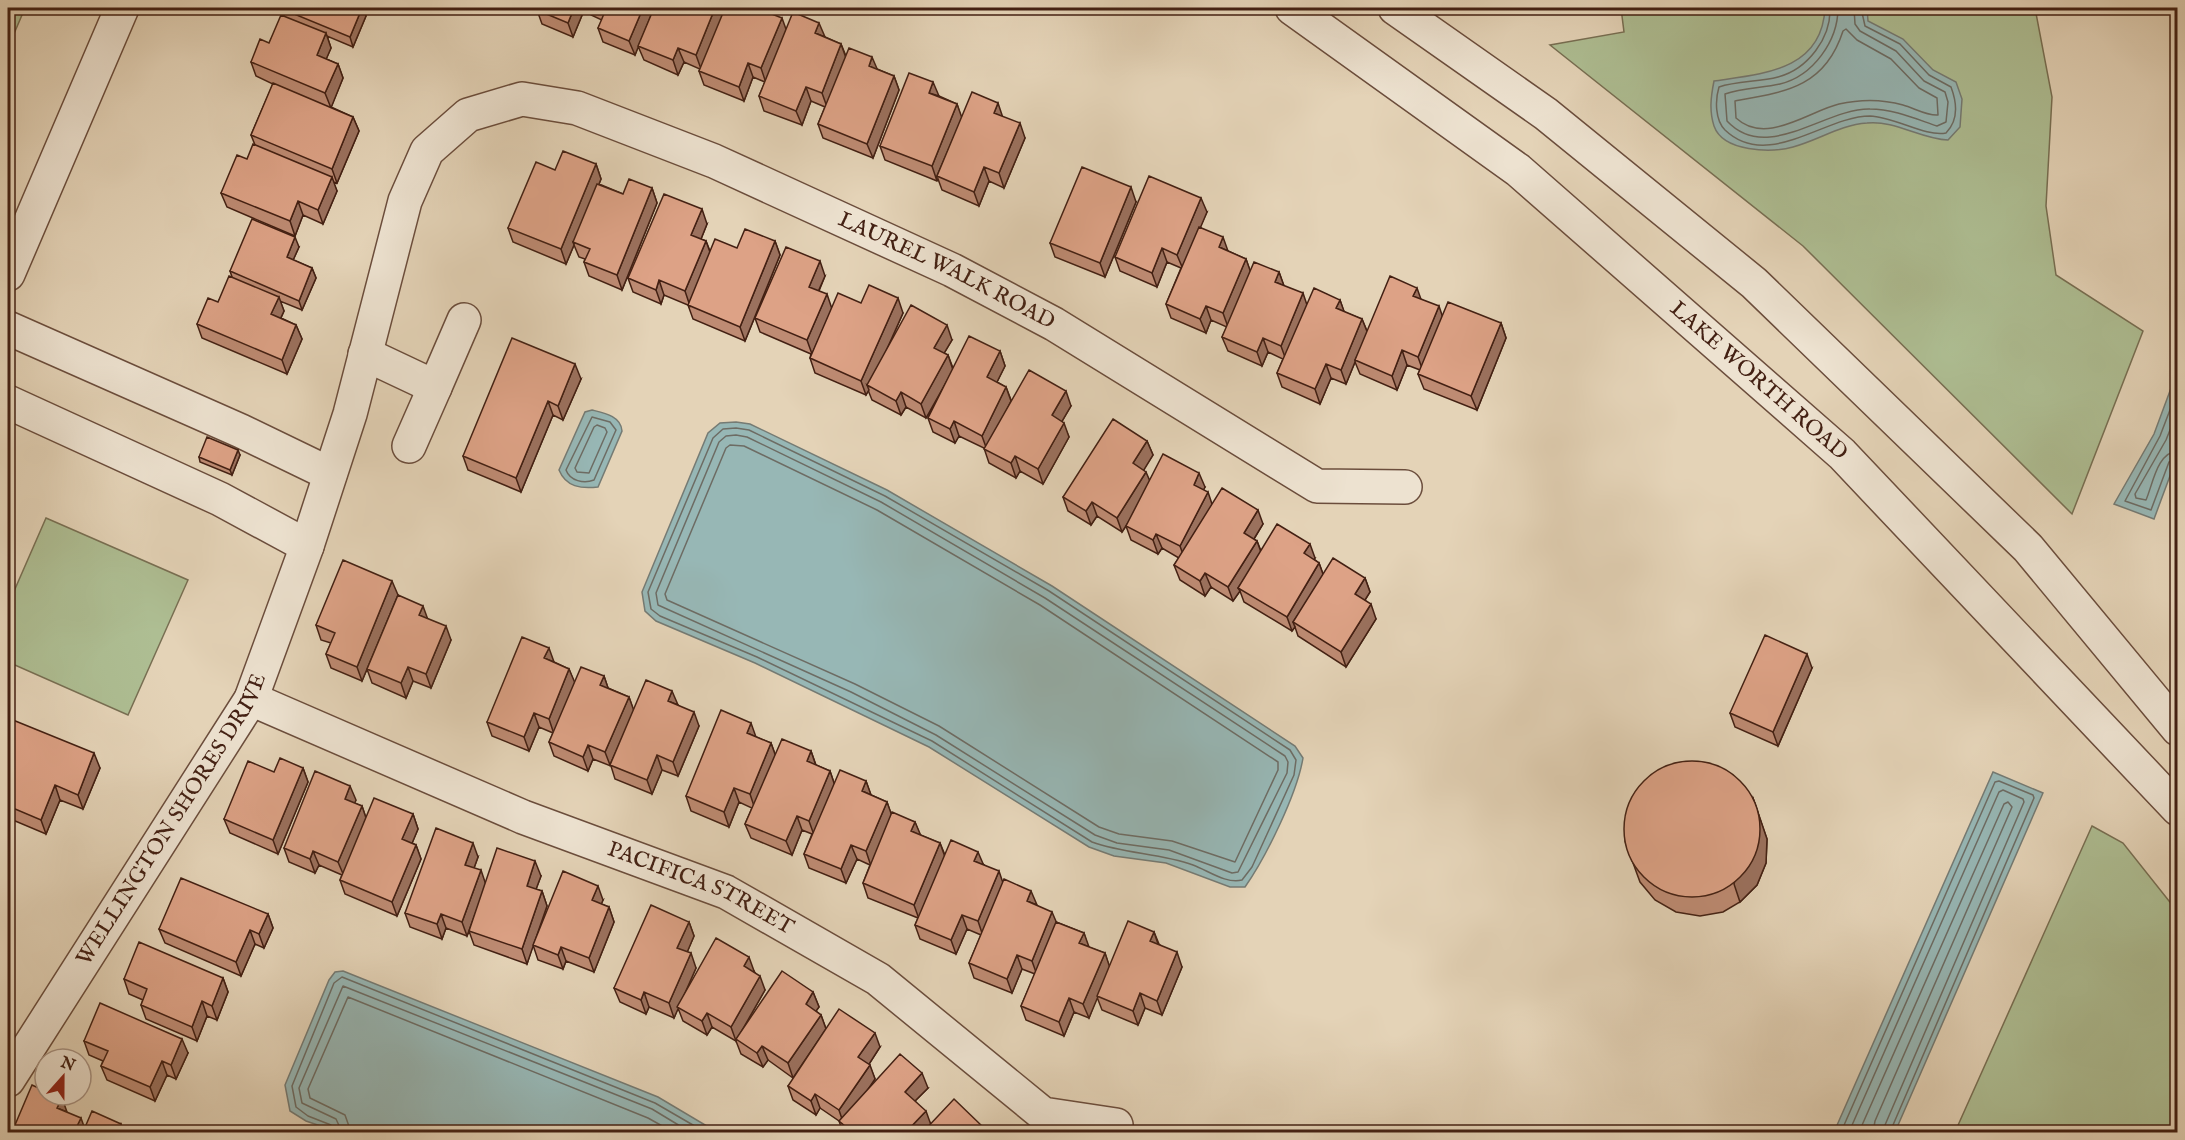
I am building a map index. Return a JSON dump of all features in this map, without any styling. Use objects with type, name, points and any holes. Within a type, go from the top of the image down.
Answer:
[{"type":"street","points":[[8,274],[122,8]]},
{"type":"street","name":"LAKE WORTH ROAD","points":[[1292,8],[1518,170],[1842,454],[2178,809]]},
{"type":"street","points":[[1395,8],[1546,114],[1754,283],[2028,548],[2178,729]]},
{"type":"street","name":"LAUREL WALK ROAD","points":[[468,115],[522,99],[577,108],[714,161],[952,270],[1054,324],[1317,486],[1405,487]]},
{"type":"street","name":"WELLINGTON SHORES DRIVE","points":[[8,1080],[251,699],[307,546],[330,474],[410,191],[427,151],[468,115]]},
{"type":"street","points":[[409,446],[464,320]]},
{"type":"street","points":[[8,328],[241,431],[330,474]]},
{"type":"street","points":[[365,354],[435,387]]},
{"type":"street","points":[[8,402],[220,499],[307,546]]},
{"type":"street","name":"PACIFICA STREET","points":[[251,699],[523,817],[726,892],[878,979],[1043,1114],[1116,1125]]},
{"type":"green space","points":[[8,8],[25,8],[10,43],[8,42]]},
{"type":"green space","points":[[1621,8],[2035,8],[2052,97],[2046,206],[2056,275],[2143,331],[2072,514],[1803,246],[1550,45],[1624,32]]},
{"type":"green space","points":[[46,518],[188,580],[128,715],[8,662],[8,605]]},
{"type":"green space","points":[[2092,826],[2123,843],[2177,911],[2177,1132],[1955,1132]]},
{"type":"water","points":[[1825,8],[1867,8],[1868,21],[1903,39],[1933,70],[1956,82],[1962,99],[1960,127],[1948,140],[1877,123],[1857,124],[1803,144],[1773,150],[1737,146],[1719,135],[1711,115],[1714,81],[1751,76],[1786,66],[1801,57],[1813,45],[1821,29]]},
{"type":"water","points":[[2177,372],[2177,457],[2154,519],[2114,504],[2154,434]]},
{"type":"water","points":[[592,410],[615,419],[619,422],[622,431],[598,487],[586,488],[570,483],[559,470],[585,412]]},
{"type":"water","points":[[720,423],[750,424],[887,490],[1052,586],[1295,746],[1303,758],[1288,807],[1245,887],[1230,887],[1166,863],[1114,856],[1089,847],[929,747],[755,663],[656,621],[645,611],[642,592],[708,433]]},
{"type":"water","points":[[1993,772],[2043,793],[1895,1132],[1834,1132]]},
{"type":"water","points":[[343,971],[658,1097],[717,1132],[338,1132],[306,1121],[290,1111],[285,1085],[329,980],[335,972]]},
{"type":"building","points":[[282,8],[362,8],[350,37]]},
{"type":"building","points":[[538,8],[574,8],[568,23],[537,10]]},
{"type":"building","points":[[602,8],[643,8],[629,41],[598,28],[606,9]]},
{"type":"building","points":[[654,8],[715,8],[696,55],[678,48],[673,60],[638,46]]},
{"type":"building","points":[[725,8],[760,8],[782,18],[761,68],[748,63],[739,87],[699,71]]},
{"type":"building","points":[[793,12],[819,23],[815,33],[841,44],[822,93],[806,87],[796,111],[759,96]]},
{"type":"building","points":[[281,15],[326,33],[317,55],[338,64],[325,93],[251,62],[260,39],[269,43]]},
{"type":"building","points":[[849,48],[872,57],[869,66],[894,76],[867,144],[818,124]]},
{"type":"building","points":[[909,73],[933,82],[929,93],[957,104],[932,166],[880,146]]},
{"type":"building","points":[[273,83],[353,117],[332,169],[251,135]]},
{"type":"building","points":[[972,92],[998,103],[994,113],[1020,123],[999,173],[984,167],[974,192],[937,176]]},
{"type":"building","points":[[253,144],[332,177],[318,210],[298,201],[290,221],[221,193],[237,155],[247,159]]},
{"type":"building","points":[[563,151],[596,164],[561,249],[508,228],[536,162],[555,170]]},
{"type":"building","points":[[1082,167],[1131,187],[1100,263],[1050,243]]},
{"type":"building","points":[[1149,176],[1201,198],[1177,255],[1162,248],[1152,273],[1115,257]]},
{"type":"building","points":[[629,179],[652,188],[617,275],[584,262],[590,249],[573,242],[597,184],[623,194]]},
{"type":"building","points":[[664,194],[702,209],[691,235],[706,241],[685,291],[659,280],[656,290],[628,278]]},
{"type":"building","points":[[252,219],[295,237],[287,257],[312,268],[299,301],[230,271]]},
{"type":"building","points":[[1199,227],[1223,237],[1219,247],[1246,259],[1223,313],[1206,306],[1200,319],[1166,304]]},
{"type":"building","points":[[745,229],[775,241],[740,327],[688,305],[715,239],[737,248]]},
{"type":"building","points":[[786,247],[820,261],[809,287],[827,294],[807,340],[755,318]]},
{"type":"building","points":[[1254,262],[1279,272],[1275,282],[1303,293],[1281,346],[1263,338],[1257,352],[1222,337]]},
{"type":"building","points":[[229,276],[279,297],[271,314],[296,325],[282,360],[197,324],[208,298],[218,302]]},
{"type":"building","points":[[1390,276],[1417,288],[1413,296],[1439,306],[1418,357],[1402,350],[1392,376],[1355,360]]},
{"type":"building","points":[[869,285],[898,298],[861,381],[810,358],[838,293],[861,303]]},
{"type":"building","points":[[1314,288],[1340,300],[1336,308],[1362,319],[1341,370],[1326,364],[1315,389],[1277,373]]},
{"type":"building","points":[[1448,302],[1501,323],[1471,396],[1418,374]]},
{"type":"building","points":[[911,305],[947,325],[934,348],[948,355],[921,404],[901,392],[896,401],[867,385]]},
{"type":"building","points":[[969,336],[1000,351],[987,377],[1006,387],[982,436],[954,421],[950,429],[928,418]]},
{"type":"building","points":[[512,338],[575,364],[558,406],[548,401],[516,478],[463,456]]},
{"type":"building","points":[[1029,370],[1066,391],[1052,415],[1064,423],[1038,469],[1015,456],[1011,463],[984,449]]},
{"type":"building","points":[[1113,419],[1147,441],[1133,463],[1146,472],[1117,518],[1092,502],[1086,511],[1063,497]]},
{"type":"building","points":[[207,437],[238,450],[230,470],[199,457]]},
{"type":"building","points":[[1163,454],[1199,473],[1194,485],[1208,492],[1180,546],[1156,534],[1153,540],[1126,526]]},
{"type":"building","points":[[1222,488],[1258,510],[1244,533],[1257,541],[1228,587],[1205,573],[1200,581],[1174,565]]},
{"type":"building","points":[[1277,524],[1310,544],[1304,553],[1319,563],[1287,617],[1238,588]]},
{"type":"building","points":[[1333,558],[1365,578],[1355,594],[1371,604],[1341,652],[1293,622]]},
{"type":"building","points":[[343,560],[392,581],[357,667],[326,654],[335,633],[316,625]]},
{"type":"building","points":[[398,595],[423,606],[419,615],[446,626],[426,674],[408,667],[401,683],[367,669]]},
{"type":"building","points":[[1765,635],[1807,654],[1773,732],[1730,713]]},
{"type":"building","points":[[522,637],[549,648],[544,658],[569,669],[549,719],[534,713],[524,737],[487,722]]},
{"type":"building","points":[[581,667],[604,676],[600,685],[629,697],[605,752],[588,745],[583,757],[549,742]]},
{"type":"building","points":[[646,680],[672,691],[668,701],[694,712],[673,762],[657,755],[647,780],[610,765]]},
{"type":"building","points":[[721,710],[751,723],[747,733],[771,743],[750,794],[734,788],[724,812],[686,796]]},
{"type":"building","points":[[8,718],[94,753],[78,795],[55,785],[41,820],[8,806]]},
{"type":"building","points":[[782,739],[811,751],[807,761],[830,771],[809,821],[797,816],[786,841],[745,824]]},
{"type":"building","points":[[280,758],[303,768],[273,840],[224,819],[248,761],[274,772]]},
{"type":"building","points":[[1692,761],[1718,766],[1740,781],[1755,803],[1760,829],[1755,855],[1740,877],[1718,892],[1692,897],[1666,892],[1644,877],[1629,855],[1624,829],[1629,803],[1644,781],[1666,766]]},
{"type":"building","points":[[840,770],[866,781],[862,791],[887,802],[866,851],[851,845],[841,869],[804,854]]},
{"type":"building","points":[[315,771],[350,786],[345,799],[362,806],[338,862],[313,851],[310,859],[284,848]]},
{"type":"building","points":[[374,798],[413,814],[402,839],[416,845],[392,902],[340,880]]},
{"type":"building","points":[[892,812],[915,822],[911,831],[940,843],[914,905],[863,883]]},
{"type":"building","points":[[436,828],[473,843],[465,865],[481,870],[462,922],[441,914],[437,924],[405,913]]},
{"type":"building","points":[[951,840],[978,852],[974,861],[999,871],[978,921],[962,915],[951,940],[915,925]]},
{"type":"building","points":[[497,848],[535,861],[527,886],[542,891],[522,949],[469,931]]},
{"type":"building","points":[[563,871],[598,886],[592,900],[609,907],[589,958],[561,947],[558,955],[533,945]]},
{"type":"building","points":[[181,878],[268,914],[259,934],[250,930],[236,962],[159,929]]},
{"type":"building","points":[[1004,879],[1031,891],[1027,901],[1052,912],[1032,961],[1017,955],[1007,979],[969,963]]},
{"type":"building","points":[[651,905],[689,922],[677,948],[691,953],[669,1003],[644,992],[641,1000],[614,988]]},
{"type":"building","points":[[1128,921],[1154,932],[1150,941],[1177,952],[1157,1001],[1140,993],[1133,1011],[1097,996]]},
{"type":"building","points":[[1056,922],[1084,933],[1079,943],[1105,953],[1083,1004],[1069,998],[1059,1022],[1021,1006]]},
{"type":"building","points":[[716,938],[749,957],[744,966],[760,976],[731,1027],[707,1013],[702,1021],[677,1007]]},
{"type":"building","points":[[139,942],[223,978],[212,1006],[202,1001],[192,1027],[141,1005],[147,989],[124,979]]},
{"type":"building","points":[[782,971],[813,992],[806,1004],[821,1015],[788,1063],[762,1046],[757,1053],[736,1039]]},
{"type":"building","points":[[100,1003],[182,1039],[171,1065],[162,1061],[150,1087],[101,1066],[108,1051],[84,1041]]},
{"type":"building","points":[[839,1009],[875,1033],[858,1057],[870,1065],[839,1110],[815,1094],[811,1101],[788,1086]]},
{"type":"building","points":[[900,1054],[922,1073],[905,1092],[926,1111],[906,1132],[852,1132],[839,1121]]},
{"type":"building","points":[[32,1085],[33,1107],[58,1107],[81,1118],[74,1132],[12,1132]]},
{"type":"building","points":[[954,1099],[983,1127],[978,1132],[923,1132]]},
{"type":"building","points":[[92,1111],[121,1124],[118,1132],[83,1132]]}]
